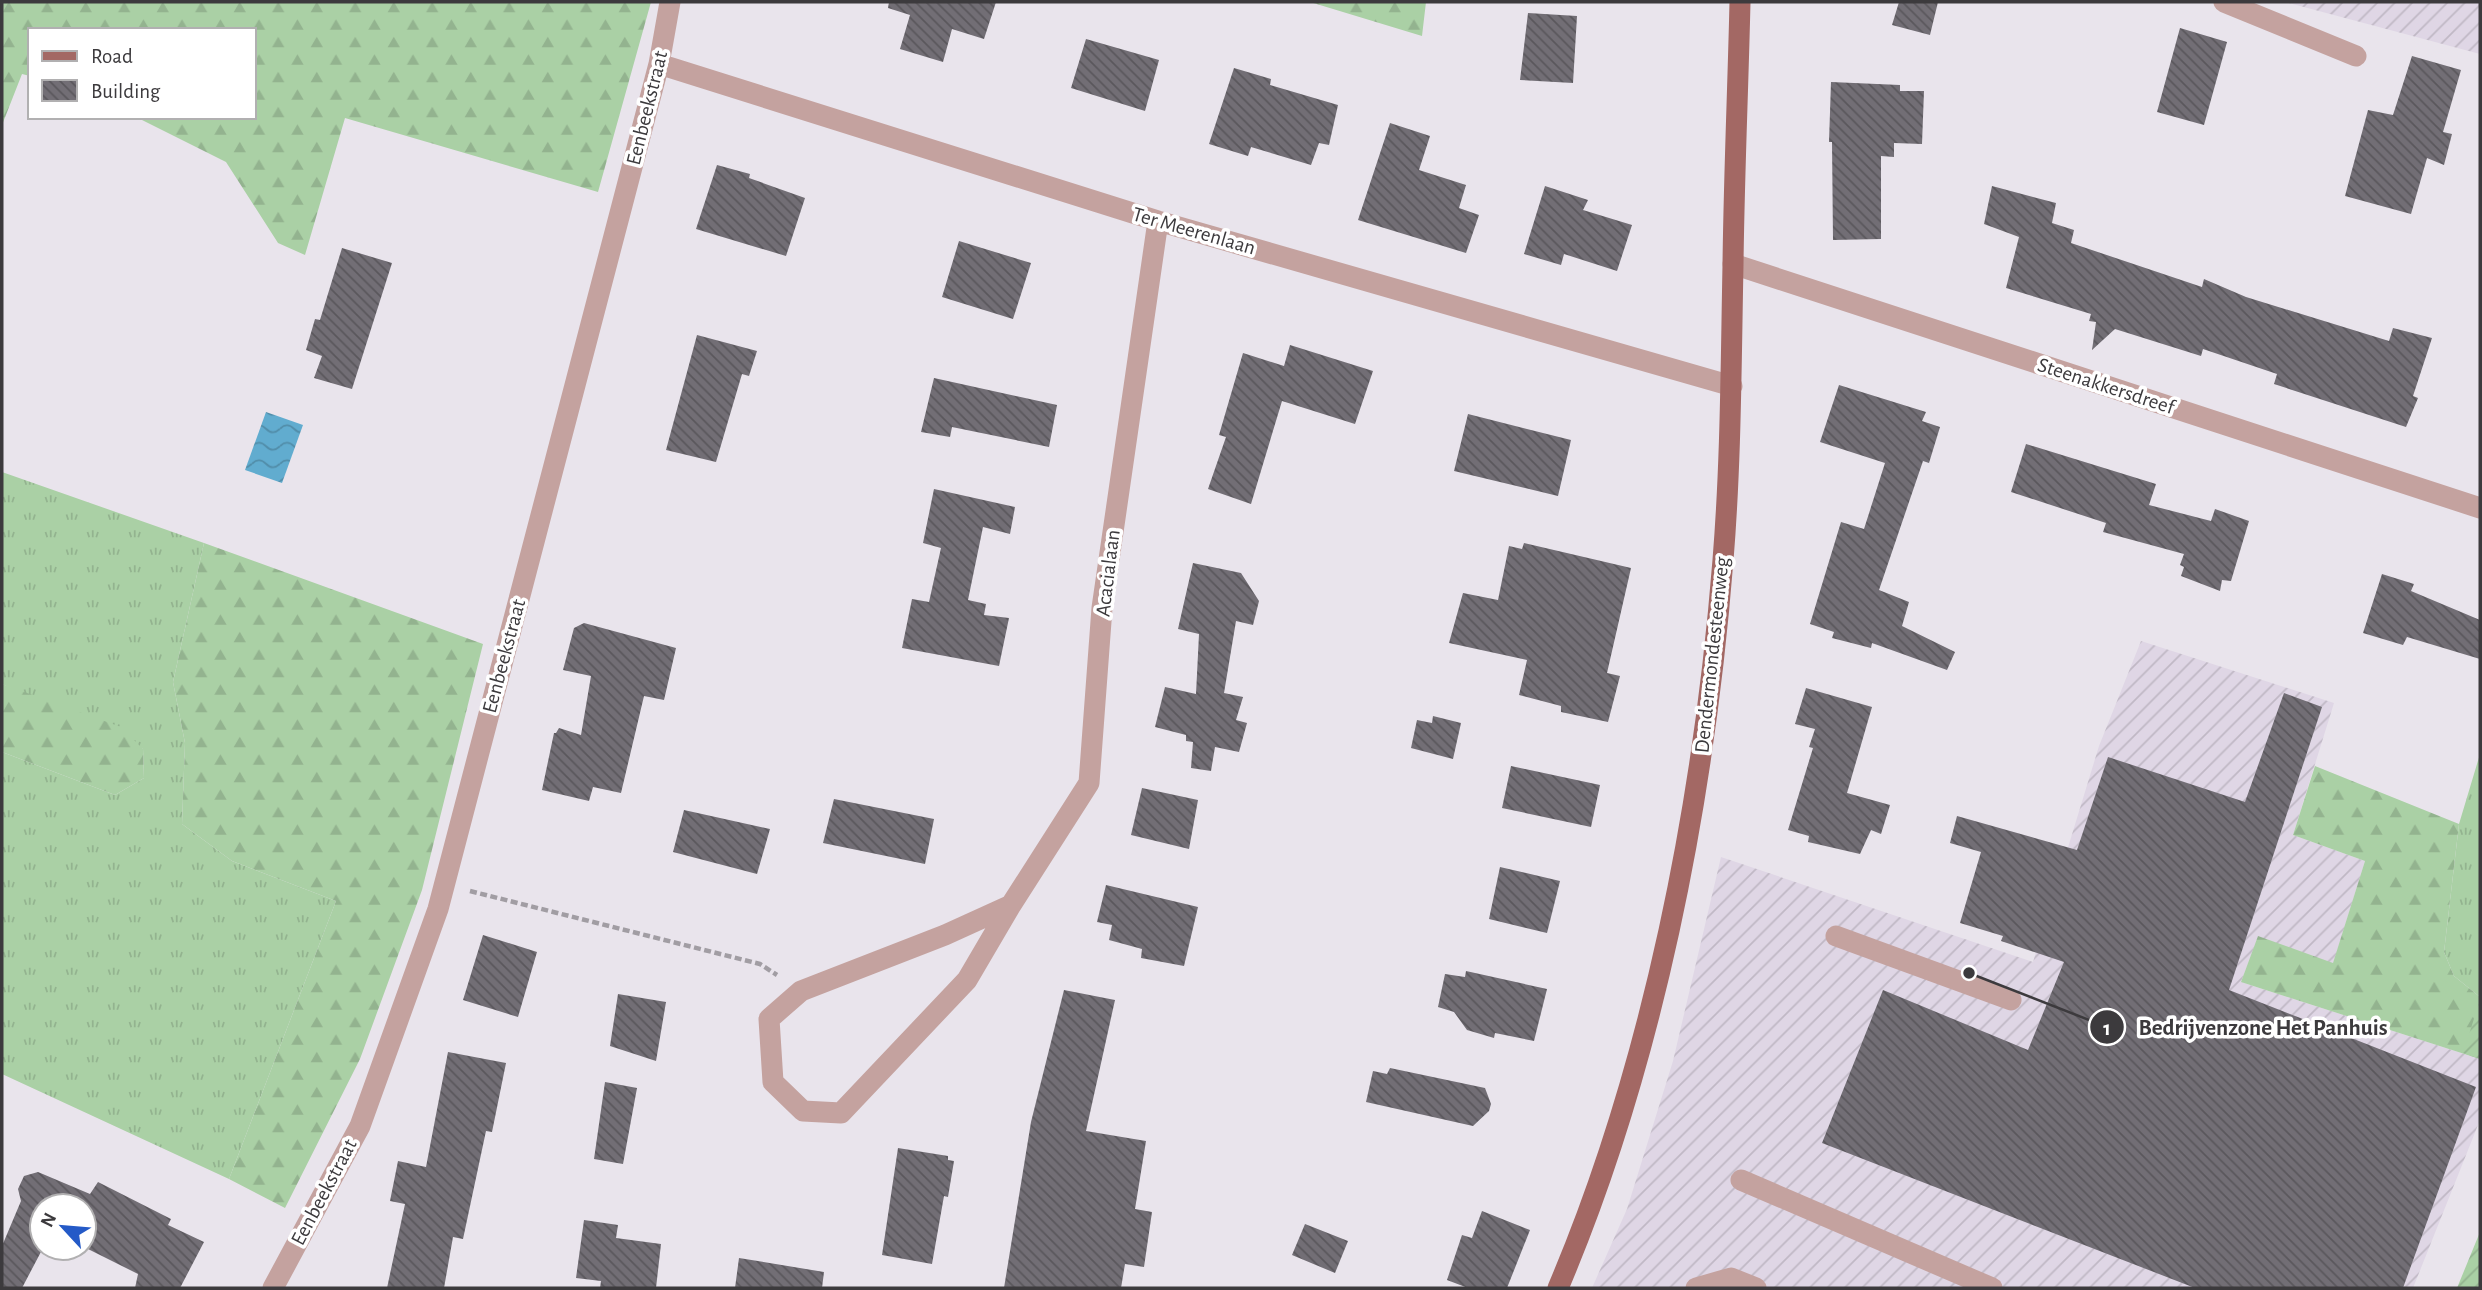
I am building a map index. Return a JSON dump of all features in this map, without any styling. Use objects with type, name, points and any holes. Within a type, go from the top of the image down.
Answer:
[{"type":"main road","name":"Dendermondesteenweg","points":[[1558,1288],[1634,1067],[1686,844],[1712,682],[1723,560],[1732,386],[1740,2]]},
{"type":"street","name":"Eenbeekstraat","points":[[273,1288],[360,1126],[444,884],[659,64],[670,2]]},
{"type":"street","points":[[2224,2],[2356,56]]},
{"type":"street","name":"Ter Meerenlaan","points":[[659,64],[1158,221],[1732,386]]},
{"type":"street","name":"Acacialaan","points":[[1011,905],[945,935],[802,991],[769,1019],[773,1083],[803,1111],[841,1113],[967,980],[1089,783],[1102,608],[1158,221]]},
{"type":"street","name":"Steenakkersdreef","points":[[1733,264],[2480,508]]},
{"type":"street","points":[[1836,936],[2011,1000]]},
{"type":"street","points":[[1741,1180],[1992,1288]]},
{"type":"street","points":[[1696,1288],[1731,1278],[1756,1288]]},
{"type":"path","points":[[444,884],[760,964],[802,991]]},
{"type":"shaded area","points":[[2285,2],[2480,2],[2480,54]]},
{"type":"shaded area","points":[[2141,641],[2334,703],[2293,835],[2365,861],[2333,964],[2258,937],[2241,982],[2480,1059],[2480,1120],[2413,1288],[1592,1288],[1627,1209],[1673,1061],[1721,857],[2033,962],[2099,746]]},
{"type":"green space","points":[[2,2],[651,2],[598,192],[345,118],[305,255],[278,243],[226,162],[140,119],[256,119],[256,28],[28,28],[28,76],[22,74],[2,125]]},
{"type":"green space","points":[[1310,2],[1426,2],[1422,36]]},
{"type":"green space","points":[[2,472],[204,543],[173,682],[185,743],[182,824],[232,861],[336,901],[229,1179],[2,1074],[2,752],[115,795],[144,778],[143,749],[2,684]]},
{"type":"green space","points":[[204,543],[483,644],[422,890],[360,1059],[285,1208],[229,1179],[336,901],[232,861],[182,824],[185,743],[173,682]]},
{"type":"green space","points":[[2,684],[121,727],[143,749],[144,778],[115,795],[2,752]]},
{"type":"green space","points":[[2480,754],[2480,997],[2454,976],[2444,952],[2459,824]]},
{"type":"green space","points":[[2315,766],[2459,824],[2444,952],[2454,976],[2480,997],[2480,1059],[2241,982],[2258,936],[2333,963],[2365,861],[2293,835]]},
{"type":"green space","points":[[2480,1000],[2480,1059],[2463,1053]]},
{"type":"green space","points":[[2480,1232],[2480,1288],[2457,1288]]},
{"type":"water","points":[[266,412],[303,425],[282,483],[245,470]]},
{"type":"building","points":[[889,2],[996,2],[984,39],[952,29],[943,62],[900,49],[910,15],[888,8]]},
{"type":"building","points":[[1899,2],[1938,2],[1930,35],[1892,25]]},
{"type":"building","points":[[1528,13],[1577,16],[1573,83],[1520,80]]},
{"type":"building","points":[[2180,28],[2227,42],[2204,125],[2157,112]]},
{"type":"building","points":[[1086,39],[1159,60],[1145,111],[1071,88]]},
{"type":"building","points":[[2412,56],[2461,70],[2443,132],[2452,134],[2444,165],[2427,158],[2411,214],[2345,196],[2368,110],[2393,115]]},
{"type":"building","points":[[1234,68],[1271,79],[1270,85],[1338,105],[1329,145],[1319,143],[1311,165],[1251,147],[1248,156],[1209,144]]},
{"type":"building","points":[[1831,82],[1900,85],[1900,91],[1924,91],[1922,144],[1894,143],[1894,157],[1881,156],[1881,239],[1833,240],[1832,142],[1829,142]]},
{"type":"building","points":[[1390,123],[1430,136],[1419,170],[1466,185],[1459,208],[1479,215],[1466,253],[1358,220]]},
{"type":"building","points":[[717,165],[750,174],[749,178],[805,198],[786,256],[696,229]]},
{"type":"building","points":[[1545,186],[1588,200],[1583,210],[1632,225],[1617,271],[1564,254],[1561,265],[1524,254]]},
{"type":"building","points":[[1992,186],[2056,203],[2052,223],[2074,230],[2071,243],[2202,287],[2204,279],[2246,297],[2389,341],[2393,328],[2432,338],[2413,396],[2418,398],[2406,427],[2274,384],[2277,374],[2203,349],[2201,356],[2115,329],[2092,350],[2096,322],[2089,321],[2091,314],[2006,288],[2019,237],[1984,224]]},
{"type":"building","points":[[959,241],[1031,263],[1013,319],[942,297]]},
{"type":"building","points":[[342,248],[392,263],[352,389],[314,378],[322,356],[306,350],[315,319],[320,320]]},
{"type":"building","points":[[697,335],[757,351],[749,376],[742,374],[716,462],[666,450]]},
{"type":"building","points":[[1290,345],[1373,371],[1355,424],[1282,401],[1251,504],[1208,489],[1226,437],[1219,435],[1243,353],[1284,366]]},
{"type":"building","points":[[934,378],[1057,405],[1049,447],[952,427],[950,437],[921,432]]},
{"type":"building","points":[[1839,385],[1926,412],[1922,421],[1940,427],[1929,463],[1923,461],[1879,590],[1909,602],[1902,626],[1955,652],[1947,670],[1872,643],[1871,648],[1832,638],[1834,632],[1810,624],[1841,522],[1864,529],[1885,463],[1820,442]]},
{"type":"building","points":[[1468,414],[1571,440],[1558,496],[1454,471]]},
{"type":"building","points":[[2026,444],[2156,484],[2149,505],[2211,521],[2215,509],[2249,521],[2231,581],[2222,580],[2220,591],[2181,576],[2184,567],[2180,565],[2184,554],[2103,532],[2106,523],[2011,492]]},
{"type":"building","points":[[934,489],[1015,507],[1010,534],[983,527],[968,600],[986,604],[984,615],[1009,618],[999,666],[902,648],[912,599],[929,602],[941,548],[923,543]]},
{"type":"building","points":[[1524,543],[1631,568],[1607,673],[1620,676],[1608,722],[1561,712],[1561,706],[1519,695],[1527,660],[1449,643],[1463,593],[1498,600],[1509,546],[1522,549]]},
{"type":"building","points":[[1193,563],[1241,573],[1259,601],[1253,625],[1236,621],[1224,693],[1243,697],[1236,720],[1247,723],[1239,752],[1215,747],[1211,771],[1191,768],[1193,742],[1186,741],[1186,735],[1155,727],[1165,687],[1196,694],[1199,634],[1178,629]]},
{"type":"building","points":[[2382,574],[2414,584],[2411,591],[2480,620],[2480,659],[2407,637],[2403,645],[2363,633]]},
{"type":"building","points":[[584,623],[676,648],[664,700],[644,696],[621,793],[593,787],[589,801],[542,790],[554,733],[559,728],[581,735],[591,676],[563,670],[574,628]]},
{"type":"building","points":[[1806,688],[1872,707],[1847,793],[1890,805],[1881,834],[1871,830],[1860,854],[1808,842],[1809,836],[1788,830],[1813,748],[1809,747],[1815,729],[1795,724]]},
{"type":"building","points":[[2284,693],[2322,707],[2229,990],[2476,1087],[2403,1288],[2195,1288],[1822,1143],[1883,990],[2028,1050],[2064,962],[2001,941],[2003,936],[1960,923],[1981,852],[1950,843],[1957,816],[2077,850],[2108,757],[2245,802]]},
{"type":"building","points":[[1433,716],[1461,723],[1453,759],[1411,748],[1417,720],[1432,723]]},
{"type":"building","points":[[1511,766],[1600,785],[1591,827],[1502,808]]},
{"type":"building","points":[[1142,788],[1198,800],[1189,849],[1131,835]]},
{"type":"building","points":[[834,799],[934,819],[925,864],[823,843]]},
{"type":"building","points":[[684,810],[770,829],[757,874],[673,852]]},
{"type":"building","points":[[1500,867],[1560,881],[1547,933],[1489,919]]},
{"type":"building","points":[[1106,885],[1198,907],[1184,966],[1141,958],[1142,949],[1109,940],[1112,925],[1097,922]]},
{"type":"building","points":[[483,935],[537,952],[518,1017],[463,1000]]},
{"type":"building","points":[[1466,971],[1547,989],[1534,1041],[1495,1033],[1494,1038],[1467,1030],[1454,1012],[1438,1007],[1445,974],[1465,977]]},
{"type":"building","points":[[1064,990],[1115,1000],[1086,1131],[1146,1141],[1135,1209],[1152,1212],[1144,1267],[1125,1264],[1121,1288],[1004,1288],[1031,1122]]},
{"type":"building","points":[[618,994],[666,1002],[656,1061],[610,1046]]},
{"type":"building","points":[[448,1052],[506,1063],[492,1132],[486,1131],[463,1239],[453,1237],[444,1288],[387,1288],[405,1204],[390,1201],[398,1161],[426,1167]]},
{"type":"building","points":[[1390,1068],[1485,1088],[1491,1104],[1489,1111],[1473,1126],[1366,1102],[1373,1071],[1387,1074]]},
{"type":"building","points":[[605,1082],[637,1088],[623,1164],[594,1159]]},
{"type":"building","points":[[898,1148],[948,1156],[948,1160],[954,1161],[948,1197],[944,1196],[932,1264],[882,1255]]},
{"type":"building","points":[[38,1172],[85,1192],[28,1192],[28,1262],[36,1262],[22,1288],[2,1288],[2,1246],[21,1201],[18,1189],[24,1176]]},
{"type":"building","points":[[98,1182],[171,1219],[168,1225],[204,1242],[180,1288],[135,1288],[138,1274],[98,1254],[98,1192],[91,1192]]},
{"type":"building","points":[[1482,1211],[1530,1230],[1507,1288],[1468,1288],[1447,1280],[1462,1235],[1472,1238]]},
{"type":"building","points":[[584,1220],[618,1225],[616,1238],[661,1244],[656,1288],[600,1288],[601,1281],[576,1278]]},
{"type":"building","points":[[1305,1224],[1348,1241],[1335,1273],[1292,1255]]},
{"type":"building","points":[[739,1258],[824,1272],[822,1288],[735,1288]]},
{"type":"place","name":"Bedrijvenzone Het Panhuis","points":[[1969,973]]}]
